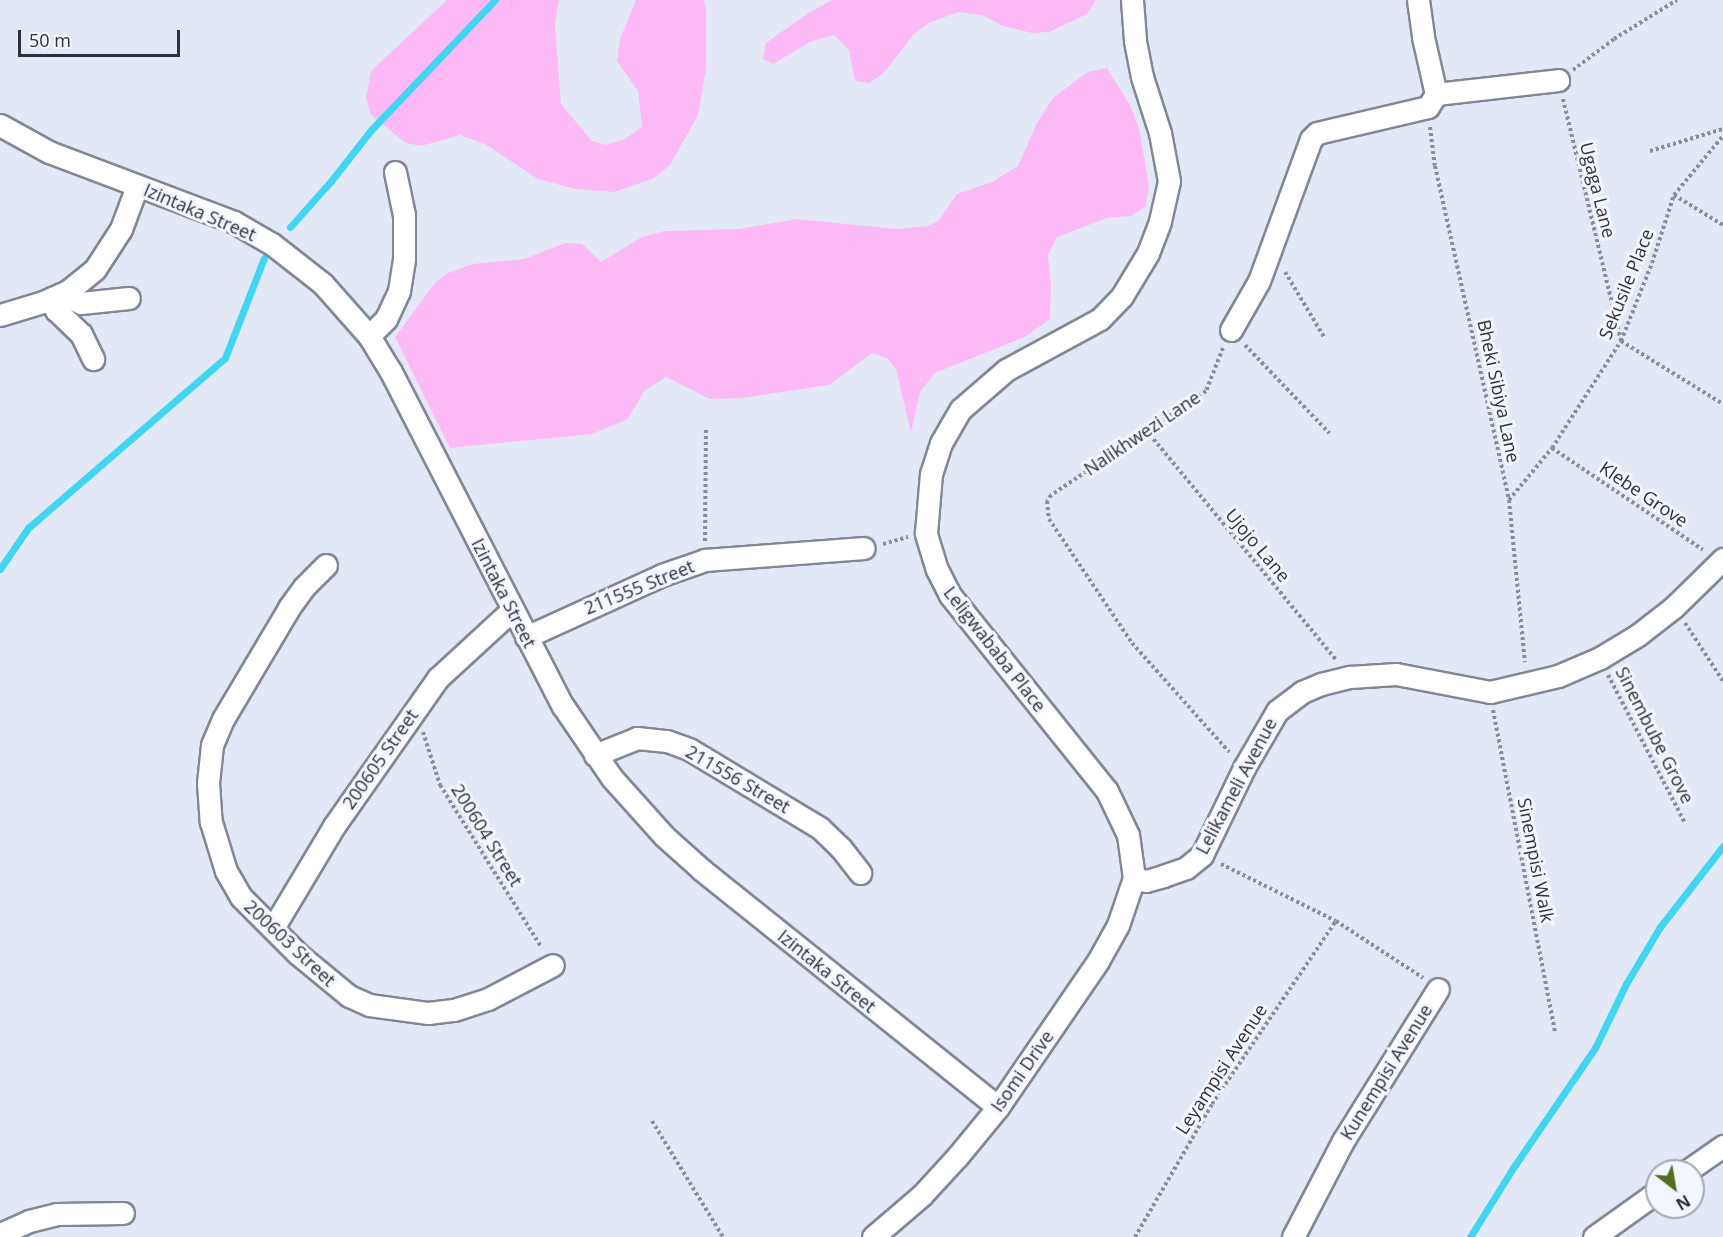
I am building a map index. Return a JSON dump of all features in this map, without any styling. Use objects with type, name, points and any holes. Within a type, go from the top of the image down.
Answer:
[{"type":"street","name":"Leligwababa Place","points":[[1132,0],[1135,40],[1143,77],[1160,133],[1169,181],[1160,221],[1148,253],[1122,296],[1100,319],[1006,370],[961,409],[941,443],[931,474],[926,532],[937,570],[950,595],[1107,791],[1128,835],[1134,878]]},
{"type":"street","points":[[1418,0],[1432,100]]},
{"type":"street","points":[[1231,330],[1259,281],[1311,139],[1317,133],[1432,100],[1558,80]]},
{"type":"street","name":"Izintaka Street","points":[[0,125],[49,152],[234,222],[272,244],[323,284],[369,336],[391,372],[563,706],[612,778],[664,836],[702,870],[998,1107]]},
{"type":"street","points":[[369,336],[386,319],[399,291],[404,258],[404,215],[395,172]]},
{"type":"street","points":[[0,315],[60,294],[95,269],[121,228],[136,186]]},
{"type":"street","points":[[60,294],[81,303],[129,298]]},
{"type":"street","points":[[60,294],[56,310],[81,334],[93,359]]},
{"type":"street","name":"211555 Street","points":[[526,637],[662,575],[705,560],[864,548]]},
{"type":"street","name":"Lelikameli Avenue","points":[[1134,878],[1146,881],[1163,876],[1186,868],[1202,855],[1244,768],[1276,711],[1302,692],[1321,684],[1350,677],[1396,674],[1490,692],[1558,676],[1600,658],[1638,635],[1674,607],[1722,561]]},
{"type":"street","name":"200603 Street","points":[[326,565],[304,586],[289,608],[224,719],[212,744],[208,783],[217,849],[226,872],[241,897],[322,976],[349,996],[369,1005],[405,1012],[428,1013],[454,1010],[488,999],[553,965]]},
{"type":"street","name":"200605 Street","points":[[273,928],[334,826],[438,678],[512,610]]},
{"type":"street","name":"211556 Street","points":[[595,755],[637,738],[667,741],[689,749],[820,828],[840,847],[860,873]]},
{"type":"street","name":"Isomi Drive","points":[[873,1237],[922,1195],[998,1107],[1098,961],[1118,925],[1134,878]]},
{"type":"street","name":"Kunempisi Avenue","points":[[1293,1237],[1343,1141],[1438,989]]},
{"type":"street","points":[[1704,1159],[1723,1146]]},
{"type":"street","points":[[1594,1237],[1645,1201]]},
{"type":"street","points":[[0,1234],[29,1221],[57,1214],[123,1213]]},
{"type":"path","points":[[1558,80],[1614,39],[1677,0]]},
{"type":"path","name":"Ugaga Lane","points":[[1558,80],[1621,341]]},
{"type":"path","name":"Bheki Sibiya Lane","points":[[1432,100],[1435,166],[1509,501],[1527,684]]},
{"type":"path","points":[[1650,151],[1723,129]]},
{"type":"path","name":"Sekusile Place","points":[[1509,501],[1552,448],[1621,341],[1652,263],[1674,195],[1723,136]]},
{"type":"path","points":[[1674,195],[1723,225]]},
{"type":"path","points":[[1271,248],[1324,337]]},
{"type":"path","points":[[1231,330],[1329,433]]},
{"type":"path","name":"Nalikhwezi Lane","points":[[1231,330],[1206,391],[1051,495],[1047,501],[1049,519],[1132,643],[1244,768]]},
{"type":"path","points":[[1621,341],[1723,404]]},
{"type":"path","points":[[705,560],[706,430]]},
{"type":"path","name":"Ujojo Lane","points":[[1146,430],[1350,677]]},
{"type":"path","name":"Klebe Grove","points":[[1552,448],[1722,561]]},
{"type":"path","points":[[864,548],[926,532]]},
{"type":"path","points":[[1674,607],[1723,681]]},
{"type":"path","name":"Sinembube Grove","points":[[1600,658],[1685,823]]},
{"type":"path","name":"Sinempisi Walk","points":[[1490,692],[1555,1032]]},
{"type":"path","name":"200604 Street","points":[[412,714],[428,743],[440,785],[553,965]]},
{"type":"path","name":"Kunempisi Avenue","points":[[1202,855],[1336,921],[1438,989]]},
{"type":"path","name":"Leyampisi Avenue","points":[[1135,1237],[1212,1104],[1336,921]]},
{"type":"path","points":[[652,1121],[723,1237]]},
{"type":"shaded area","points":[[447,0],[559,0],[555,25],[561,104],[592,141],[606,145],[625,139],[642,127],[638,91],[617,61],[620,39],[636,0],[704,0],[706,69],[698,115],[670,165],[654,178],[615,192],[575,189],[538,179],[485,144],[460,135],[421,146],[406,143],[371,115],[366,98],[371,71]]},
{"type":"shaded area","points":[[832,0],[1096,0],[1087,14],[1049,32],[1032,33],[1003,26],[982,15],[958,12],[929,23],[914,34],[883,74],[869,83],[855,81],[849,50],[834,35],[810,42],[773,64],[763,59],[766,43],[807,14]]},
{"type":"shaded area","points":[[1107,68],[1130,105],[1139,128],[1149,187],[1145,207],[1131,216],[1107,218],[1057,237],[1048,255],[1051,283],[1050,319],[1025,337],[935,373],[920,392],[911,433],[896,369],[887,358],[872,353],[829,385],[742,398],[710,399],[666,377],[644,391],[628,419],[592,434],[450,448],[395,337],[435,283],[448,273],[473,264],[524,259],[565,243],[582,244],[601,262],[642,237],[664,231],[739,229],[797,219],[897,229],[928,226],[939,220],[957,194],[992,182],[1018,166],[1037,123],[1053,98],[1088,72]]},
{"type":"waterway","points":[[290,227],[331,181],[371,130],[495,0]]},
{"type":"waterway","points":[[0,569],[28,528],[225,358],[264,258]]},
{"type":"waterway","points":[[1470,1237],[1513,1168],[1595,1048],[1626,984],[1660,927],[1723,846]]}]
